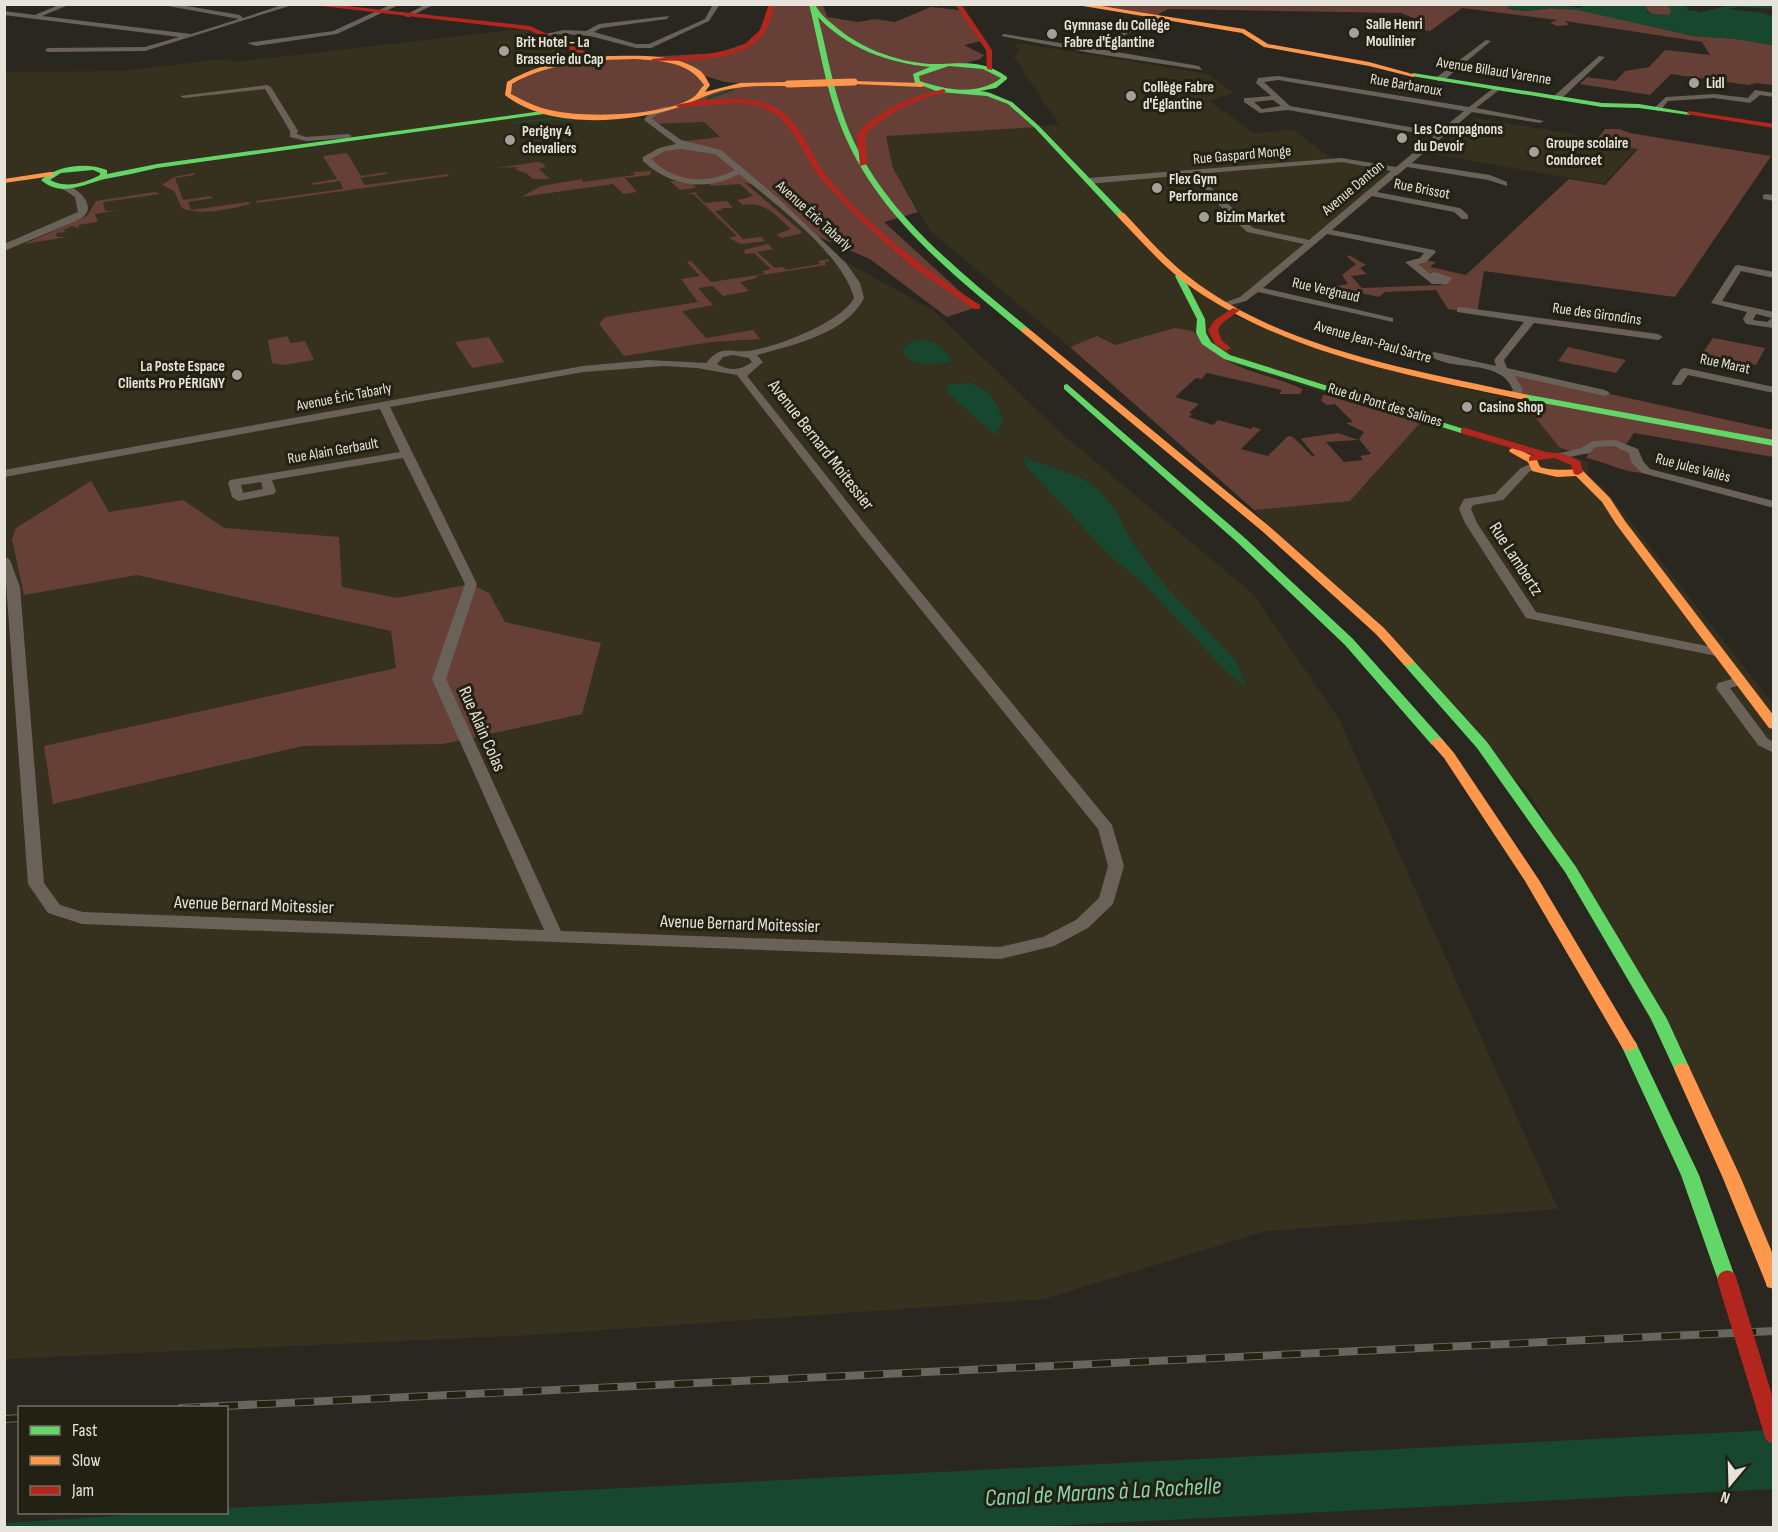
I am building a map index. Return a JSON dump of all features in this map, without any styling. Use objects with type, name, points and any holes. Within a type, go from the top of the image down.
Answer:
[{"type":"main road","points":[[307,4],[522,27],[548,34],[566,49],[608,58]]},
{"type":"main road","points":[[772,4],[761,33],[755,40],[743,46],[718,53],[652,53],[560,63],[533,70],[509,83],[508,95],[515,102],[546,112],[587,116],[614,116],[722,101],[773,109],[786,119],[821,174],[848,203],[952,293],[977,307]]},
{"type":"main road","points":[[919,80],[925,69],[959,65],[990,69],[989,50],[958,4]]},
{"type":"main road","name":"Avenue Billaud Varenne","points":[[1075,4],[1244,31],[1254,35],[1259,44],[1266,46],[1369,64],[1396,72],[1602,105],[1657,109],[1773,126]]},
{"type":"main road","points":[[813,6],[832,30],[891,59],[945,66]]},
{"type":"main road","points":[[813,6],[843,124],[864,169],[898,216],[988,299],[1266,529],[1380,631],[1482,745],[1571,870],[1659,1019],[1731,1176],[1773,1280]]},
{"type":"main road","points":[[560,63],[567,56],[566,49]]},
{"type":"main road","points":[[959,65],[980,59],[989,50]]},
{"type":"main road","points":[[652,53],[693,69],[704,76],[725,82],[759,85]]},
{"type":"main road","name":"Avenue Jean-Paul Sartre","points":[[990,69],[1004,76],[1001,84],[1005,92],[1027,105],[1034,115],[1036,125]]},
{"type":"main road","points":[[810,74],[816,96]]},
{"type":"main road","points":[[699,95],[707,85],[704,76]]},
{"type":"main road","points":[[672,107],[699,95],[725,88],[759,85],[919,80],[944,91]]},
{"type":"main road","points":[[864,169],[861,134],[875,118],[918,94],[970,91],[1001,84]]},
{"type":"main road","name":"Avenue Jean-Paul Sartre","points":[[970,91],[1006,101],[1036,125],[1177,273],[1231,307],[1262,323],[1312,343],[1380,364],[1515,395],[1773,443]]},
{"type":"main road","points":[[4,186],[54,182],[68,169],[96,176],[348,136],[482,119],[502,112],[515,102]]},
{"type":"main road","points":[[96,176],[482,123],[546,112]]},
{"type":"main road","points":[[4,181],[54,182]]},
{"type":"main road","points":[[871,206],[883,222],[1004,331]]},
{"type":"main road","name":"Rue du Pont des Salines","points":[[1177,273],[1197,316],[1208,324],[1218,342],[1266,369],[1472,431],[1503,443],[1536,460],[1547,474],[1563,476],[1593,488]]},
{"type":"main road","points":[[1231,307],[1212,309],[1208,324],[1262,323]]},
{"type":"main road","points":[[1058,379],[1242,541],[1349,642],[1449,756],[1532,880],[1622,1029],[1690,1175],[1727,1280],[1773,1434]]},
{"type":"main road","name":"Rue du Pont des Salines","points":[[1536,460],[1560,456],[1572,460],[1593,488],[1606,500],[1738,681],[1773,725]]},
{"type":"main road","name":"Rue du Pont des Salines","points":[[1563,476],[1578,469]]},
{"type":"street","points":[[35,16],[68,4]]},
{"type":"street","points":[[160,4],[245,18]]},
{"type":"street","points":[[48,50],[145,49],[293,4]]},
{"type":"street","points":[[250,43],[336,33],[398,4]]},
{"type":"street","points":[[407,16],[432,4]]},
{"type":"street","points":[[548,34],[572,32],[616,39],[652,53],[707,20],[717,4]]},
{"type":"street","points":[[4,13],[191,36]]},
{"type":"street","points":[[586,34],[599,26],[667,17]]},
{"type":"street","points":[[1090,51],[1154,17]]},
{"type":"street","points":[[1004,36],[1199,68]]},
{"type":"street","points":[[1440,79],[1488,41]]},
{"type":"street","points":[[1557,98],[1601,57]]},
{"type":"street","name":"Rue Barbaroux","points":[[1275,98],[1275,95],[1260,83],[1267,78],[1540,122]]},
{"type":"street","points":[[184,96],[267,87],[294,131],[293,135],[306,139],[348,136]]},
{"type":"street","name":"Avenue Danton","points":[[1231,307],[1256,290],[1496,88]]},
{"type":"street","points":[[1657,109],[1666,99],[1714,96],[1750,101],[1758,92],[1773,94]]},
{"type":"street","points":[[1288,108],[1275,98],[1247,100],[1260,111],[1288,108],[1440,135]]},
{"type":"street","points":[[672,107],[653,113],[648,120],[687,146]]},
{"type":"street","points":[[614,116],[642,121],[654,131],[662,145],[660,149]]},
{"type":"street","name":"Avenue Éric Tabarly","points":[[4,474],[583,369],[639,363],[713,362],[722,371],[743,371],[757,365],[753,356],[841,319],[854,309],[860,297],[858,289],[839,258],[718,152],[687,146],[660,149],[646,159],[670,177],[685,180],[722,179]]},
{"type":"street","name":"Rue Gaspard Monge","points":[[1088,181],[1342,160],[1398,170]]},
{"type":"street","points":[[1406,164],[1490,178],[1504,184]]},
{"type":"street","points":[[722,179],[739,171]]},
{"type":"street","points":[[1191,173],[1250,230],[1311,243]]},
{"type":"street","points":[[79,196],[96,176]]},
{"type":"street","points":[[722,179],[757,185]]},
{"type":"street","points":[[4,248],[82,213],[83,208],[79,196],[54,182]]},
{"type":"street","name":"Rue Brissot","points":[[1371,193],[1457,210],[1465,217]]},
{"type":"street","points":[[1325,231],[1431,252],[1423,260],[1410,262],[1429,278]]},
{"type":"street","points":[[1773,277],[1736,272],[1716,303],[1773,315]]},
{"type":"street","name":"Rue Vergnaud","points":[[1256,290],[1389,320]]},
{"type":"street","name":"Rue des Girondins","points":[[1460,310],[1658,338]]},
{"type":"street","points":[[1753,311],[1748,319],[1750,322],[1769,326],[1773,320]]},
{"type":"street","name":"Rue des Girondins","points":[[1501,370],[1498,360],[1531,320]]},
{"type":"street","points":[[713,362],[726,353],[753,356]]},
{"type":"street","points":[[1434,355],[1605,393]]},
{"type":"street","points":[[1501,370],[1516,383],[1518,390],[1515,395]]},
{"type":"street","name":"Avenue Bernard Moitessier","points":[[4,560],[14,587],[36,884],[54,909],[82,918],[1000,953],[1048,942],[1082,924],[1107,900],[1116,866],[1106,828],[850,514],[742,376],[743,371]]},
{"type":"street","name":"Rue Marat","points":[[1677,384],[1685,371],[1773,390]]},
{"type":"street","name":"Rue Alain Colas","points":[[382,405],[471,584],[439,679],[555,936]]},
{"type":"street","name":"Rue Jules Vallès","points":[[1560,456],[1585,451],[1599,442],[1624,446],[1634,451],[1637,462],[1646,471],[1773,505]]},
{"type":"street","points":[[1578,469],[1588,455],[1585,451]]},
{"type":"street","name":"Rue Alain Gerbault","points":[[265,478],[406,454]]},
{"type":"street","name":"Rue Lambertz","points":[[1536,460],[1499,497],[1468,502],[1466,509],[1471,523],[1531,615],[1717,652]]},
{"type":"street","points":[[1517,477],[1547,474]]},
{"type":"street","points":[[1738,681],[1723,686],[1723,688],[1763,742],[1773,749]]},
{"type":"shaded area","points":[[1507,4],[1509,9],[1526,11],[1552,8],[1579,10],[1694,36],[1773,45],[1773,85],[1757,83],[1748,85],[1671,74],[1650,95],[1580,84],[1587,77],[1616,81],[1625,71],[1649,67],[1665,50],[1710,55],[1702,42],[1565,21],[1569,25],[1557,26],[1550,23],[1557,20],[1462,8],[1430,31],[1409,28],[1421,21],[1401,13],[1168,9],[1154,17],[1075,5]]},
{"type":"shaded area","points":[[772,5],[823,5],[827,17],[858,22],[875,19],[895,22],[931,7],[959,10],[982,41],[964,45],[984,55],[980,59],[962,64],[981,67],[1004,76],[984,90],[999,97],[1038,127],[886,136],[893,168],[918,212],[884,222],[977,307],[947,317],[870,259],[814,235],[757,185],[745,183],[802,232],[800,234],[781,238],[777,234],[791,229],[764,207],[751,204],[744,206],[736,199],[753,196],[740,184],[711,186],[707,183],[693,185],[696,188],[680,190],[670,181],[703,181],[670,177],[646,159],[671,148],[678,142],[720,137],[704,122],[651,124],[653,113],[614,116],[546,112],[515,102],[509,86],[547,66],[627,58],[718,53],[755,40]],"holes":[[[705,76],[725,82],[754,84],[701,94]]]},
{"type":"shaded area","points":[[1643,5],[1668,5],[1672,12],[1669,15],[1655,15],[1661,17],[1659,20],[1644,21],[1637,16],[1651,14]]},
{"type":"shaded area","points":[[530,28],[566,49],[560,63],[614,116],[704,122],[839,258],[933,310],[1061,433],[1253,594],[1339,719],[1558,1209],[1266,1231],[1044,1299],[534,1335],[5,1359],[4,72],[123,71],[223,59],[234,62]]},
{"type":"shaded area","points":[[1015,44],[1208,74],[1234,93],[1209,101],[1254,133],[1294,130],[1328,156],[1400,168],[1229,313],[1268,330],[1341,356],[1453,386],[1522,401],[1563,451],[1588,462],[1588,477],[1604,488],[1773,704],[1773,1253],[1532,797],[1254,510],[1365,485],[1419,423],[1234,364],[1174,328],[1115,345],[1096,336],[1070,347],[931,232],[893,168],[885,136],[1003,127],[1058,125],[1061,128],[1014,57],[1020,51]]},
{"type":"shaded area","name":"Groupe scolaire Condorcet","points":[[1475,118],[1573,134],[1589,142],[1636,149],[1604,184],[1432,154]]},
{"type":"shaded area","points":[[1605,129],[1620,129],[1629,133],[1771,156],[1675,297],[1484,271],[1477,313],[1448,309],[1436,290],[1385,292],[1379,297],[1332,287],[1348,284],[1342,275],[1356,264],[1347,257],[1349,255],[1366,265],[1360,268],[1367,274],[1351,276],[1362,288],[1442,285],[1410,262],[1423,260],[1436,262],[1430,267],[1466,275],[1569,179],[1605,185],[1638,149],[1595,142]]},
{"type":"shaded area","points":[[347,153],[361,176],[386,172],[387,174],[360,178],[365,185],[448,174],[449,176],[257,203],[256,201],[343,189],[340,181],[313,185],[312,183],[337,179],[323,156]]},
{"type":"shaded area","points":[[537,162],[546,167],[539,169],[550,179],[533,179],[526,173],[516,170],[517,167],[497,168]]},
{"type":"shaded area","points":[[651,171],[650,175],[625,178],[637,192],[623,194],[613,184],[521,197],[541,186],[582,179],[583,182],[635,175],[633,172]]},
{"type":"shaded area","points":[[194,173],[195,175],[175,178],[183,200],[211,196],[213,198],[188,202],[191,210],[249,202],[250,204],[207,212],[189,210],[182,208],[174,191],[162,185],[174,177]]},
{"type":"shaded area","points":[[702,191],[695,193],[705,203],[727,201],[733,208],[721,208],[723,210],[715,211],[743,239],[761,237],[765,241],[741,244],[729,238],[737,236],[693,194],[685,194]]},
{"type":"shaded area","points":[[155,192],[160,194],[103,202],[105,211],[119,210],[95,214],[98,222],[78,225],[79,228],[72,226],[63,230],[66,232],[56,233],[57,237],[67,237],[24,244],[87,216],[96,201]]},
{"type":"shaded area","points":[[768,244],[773,249],[757,252],[775,268],[783,267],[786,270],[820,264],[818,261],[829,259],[829,261],[825,262],[826,265],[756,276],[757,278],[740,282],[749,291],[723,296],[713,286],[698,288],[713,305],[682,311],[706,338],[753,330],[760,339],[711,342],[624,356],[599,324],[605,317],[698,302],[681,279],[700,276],[687,262],[691,261],[711,282],[764,274],[763,271],[771,269],[754,253],[745,254],[744,250]]},
{"type":"shaded area","points":[[1174,328],[1193,331],[1206,345],[1231,363],[1303,389],[1300,394],[1279,394],[1282,390],[1207,373],[1201,379],[1196,378],[1175,397],[1199,404],[1189,413],[1192,414],[1189,417],[1213,425],[1218,420],[1251,429],[1253,427],[1261,429],[1241,449],[1268,456],[1288,436],[1293,437],[1312,456],[1315,456],[1301,439],[1338,433],[1358,440],[1326,442],[1344,462],[1363,460],[1360,456],[1371,454],[1359,439],[1364,432],[1346,423],[1353,422],[1335,404],[1327,405],[1321,401],[1323,395],[1420,423],[1350,501],[1254,510],[1070,347],[1097,336],[1115,345]]},
{"type":"shaded area","points":[[287,336],[291,343],[305,341],[314,360],[283,365],[272,363],[268,340]]},
{"type":"shaded area","points":[[489,337],[504,362],[472,368],[455,342]]},
{"type":"shaded area","points":[[1713,338],[1765,348],[1756,365],[1702,354]]},
{"type":"shaded area","points":[[1568,347],[1626,360],[1616,373],[1558,361]]},
{"type":"shaded area","points":[[1501,370],[1773,430],[1773,457],[1634,433],[1625,446],[1651,473],[1625,470],[1586,458],[1588,455],[1585,451],[1577,453],[1560,448],[1518,396],[1518,390]]},
{"type":"shaded area","points":[[91,481],[109,512],[183,500],[224,528],[339,537],[342,587],[397,598],[471,584],[489,593],[505,622],[601,643],[582,714],[443,744],[303,746],[53,804],[44,746],[396,668],[391,631],[137,575],[24,595],[12,539],[16,528]]},
{"type":"water","points":[[1553,4],[1578,8],[1590,4],[1645,5],[1648,13],[1668,15],[1672,12],[1668,5],[1686,5],[1688,10],[1701,12],[1725,5],[1773,5],[1773,9],[1742,7],[1727,9],[1764,13],[1773,17],[1773,45],[1736,39],[1693,36],[1578,10],[1549,8],[1526,11],[1510,9],[1507,5]]},
{"type":"water","points":[[924,340],[937,344],[951,357],[950,362],[923,364],[910,360],[902,349],[913,341]]},
{"type":"water","points":[[970,383],[988,393],[998,407],[1003,421],[995,435],[949,394],[945,385]]},
{"type":"water","points":[[1024,457],[1081,478],[1098,489],[1115,509],[1133,544],[1162,582],[1236,661],[1247,688],[1224,669],[1145,585],[1109,555],[1026,466]]},
{"type":"water","name":"Canal de Marans à La Rochelle","points":[[1773,1430],[1773,1489],[1011,1528],[5,1528],[5,1523],[145,1514],[228,1514],[228,1508]]},
{"type":"waterway","points":[[708,98],[732,90]]},
{"type":"waterway","points":[[512,123],[552,119],[572,121]]},
{"type":"railway","points":[[222,1406],[1774,1331]]},
{"type":"railway","points":[[4,1419],[18,1418]]},
{"type":"traffic: fast","points":[[812,4],[843,124],[857,155],[875,184],[920,238],[1025,330]]},
{"type":"traffic: fast","points":[[813,8],[841,34],[872,52],[907,62],[945,66]]},
{"type":"traffic: fast","points":[[970,91],[994,87],[1005,78],[985,67],[961,64],[937,67],[915,75],[917,82],[939,90],[988,94],[1010,103],[1037,127],[1121,215]]},
{"type":"traffic: fast","points":[[1413,75],[1602,105],[1639,106],[1689,113]]},
{"type":"traffic: fast","points":[[101,178],[157,166],[542,113]]},
{"type":"traffic: fast","points":[[94,168],[104,172],[103,176],[74,187],[59,186],[45,180],[59,171],[94,168]]},
{"type":"traffic: fast","points":[[1179,276],[1201,319],[1201,333],[1207,344],[1227,357],[1465,431]]},
{"type":"traffic: fast","points":[[1067,387],[1242,541],[1349,642],[1437,742]]},
{"type":"traffic: fast","points":[[1524,397],[1774,443]]},
{"type":"traffic: fast","points":[[1408,662],[1482,745],[1571,870],[1659,1019],[1682,1069]]},
{"type":"traffic: fast","points":[[1629,1045],[1690,1175],[1727,1280]]},
{"type":"traffic: slow","points":[[1075,4],[1244,31],[1266,46],[1369,64],[1413,75]]},
{"type":"traffic: slow","points":[[699,95],[707,85],[699,72],[682,64],[635,57],[584,60],[542,67],[509,83],[508,95],[545,112],[565,116],[607,118],[668,108],[732,86],[788,84]]},
{"type":"traffic: slow","points":[[854,82],[922,85]]},
{"type":"traffic: slow","points":[[788,84],[854,82]]},
{"type":"traffic: slow","points":[[4,181],[50,174]]},
{"type":"traffic: slow","points":[[1121,215],[1157,253],[1186,279],[1233,309],[1271,328],[1354,357],[1524,397]]},
{"type":"traffic: slow","points":[[1025,330],[1266,529],[1380,631],[1408,662]]},
{"type":"traffic: slow","points":[[1514,450],[1532,460],[1536,469],[1541,471],[1552,474],[1578,472]]},
{"type":"traffic: slow","points":[[1578,472],[1606,500],[1620,522],[1774,725]]},
{"type":"traffic: slow","points":[[1437,742],[1449,756],[1532,880],[1629,1045]]},
{"type":"traffic: slow","points":[[1682,1069],[1731,1176],[1774,1281]]},
{"type":"traffic: jam","points":[[307,4],[530,28],[574,50],[590,55]]},
{"type":"traffic: jam","points":[[654,59],[722,54],[747,45],[763,30],[772,4]]},
{"type":"traffic: jam","points":[[958,4],[989,50],[990,69]]},
{"type":"traffic: jam","points":[[863,164],[861,134],[889,111],[920,97],[944,91]]},
{"type":"traffic: jam","points":[[678,105],[714,101],[751,102],[773,109],[782,115],[797,132],[820,172],[860,216],[916,265],[977,307]]},
{"type":"traffic: jam","points":[[1689,113],[1774,126]]},
{"type":"traffic: jam","points":[[1226,348],[1218,342],[1213,330],[1218,322],[1236,310]]},
{"type":"traffic: jam","points":[[1465,431],[1544,455]]},
{"type":"traffic: jam","points":[[1533,459],[1550,455],[1560,456],[1576,463],[1578,472]]},
{"type":"traffic: jam","points":[[1727,1280],[1774,1434]]},
{"type":"place","name":"Salle Henri Moulinier","points":[[1354,33]]},
{"type":"place","name":"Gymnase du Collège Fabre d'Églantine","points":[[1052,34]]},
{"type":"place","name":"Brit Hotel - La Brasserie du Cap","points":[[504,51]]},
{"type":"place","name":"Lidl","points":[[1694,83]]},
{"type":"place","name":"Collège Fabre d'Églantine","points":[[1131,96]]},
{"type":"place","name":"Les Compagnons du Devoir","points":[[1402,138]]},
{"type":"place","name":"Perigny 4 chevaliers","points":[[510,140]]},
{"type":"place","name":"Groupe scolaire Condorcet","points":[[1534,152]]},
{"type":"place","name":"Flex Gym Performance","points":[[1157,188]]},
{"type":"place","name":"Bizim Market","points":[[1204,217]]},
{"type":"place","name":"La Poste Espace Clients Pro PÉRIGNY","points":[[237,375]]},
{"type":"place","name":"Casino Shop","points":[[1467,407]]}]
